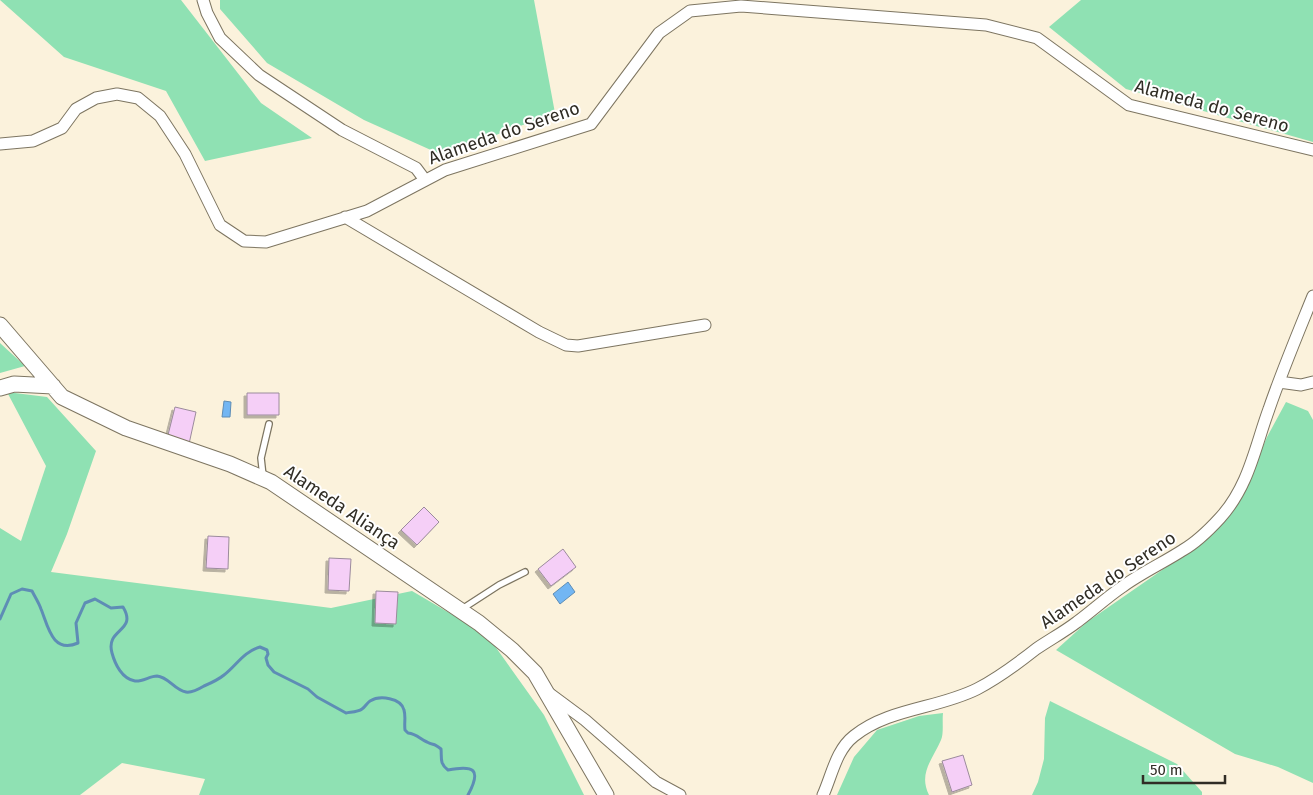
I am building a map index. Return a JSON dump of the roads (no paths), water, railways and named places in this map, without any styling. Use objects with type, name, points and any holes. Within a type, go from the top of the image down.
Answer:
[{"type":"street","points":[[203,0],[207,13],[220,38],[259,75],[342,130],[416,168],[425,180]]},
{"type":"street","name":"Alameda do Sereno","points":[[0,144],[33,141],[62,128],[76,110],[96,98],[117,94],[138,98],[160,116],[185,154],[220,225],[244,241],[266,242],[367,211],[445,170],[590,124],[659,33],[690,11],[740,6],[986,25],[1037,38],[1129,105],[1313,150]]},
{"type":"street","points":[[345,218],[539,332],[566,345],[578,346],[705,325]]},
{"type":"street","name":"Alameda do Sereno","points":[[823,795],[843,747],[852,737],[871,723],[976,690],[1012,669],[1037,648],[1076,623],[1145,571],[1184,550],[1221,517],[1250,469],[1279,382],[1313,296]]},
{"type":"street","name":"Alameda Aliança","points":[[0,324],[62,397],[109,421],[230,464],[263,478],[327,519],[499,639],[535,673],[606,795]]},
{"type":"street","points":[[1279,382],[1301,384],[1313,382]]},
{"type":"street","points":[[0,388],[14,384],[53,386]]},
{"type":"street","points":[[546,692],[585,720],[656,782],[680,795]]},
{"type":"lane","points":[[263,478],[261,458],[269,424]]},
{"type":"lane","points":[[460,610],[499,585],[525,572]]},
{"type":"water","points":[[224,401],[231,402],[230,417],[222,417]]},
{"type":"water","points":[[568,582],[575,592],[560,604],[553,594]]},
{"type":"waterway","points":[[0,619],[11,594],[22,589],[32,591],[52,636],[62,645],[69,645],[78,643],[76,623],[85,603],[95,599],[111,608],[123,607],[127,615],[127,621],[116,634],[111,645],[117,666],[130,680],[140,681],[157,676],[186,692],[191,692],[219,678],[245,655],[260,647],[267,650],[266,658],[268,665],[274,672],[308,689],[317,697],[346,713],[360,710],[374,699],[395,700],[404,710],[405,730],[441,749],[443,765],[448,770],[464,768],[473,771],[475,774],[474,779],[468,795]]}]
